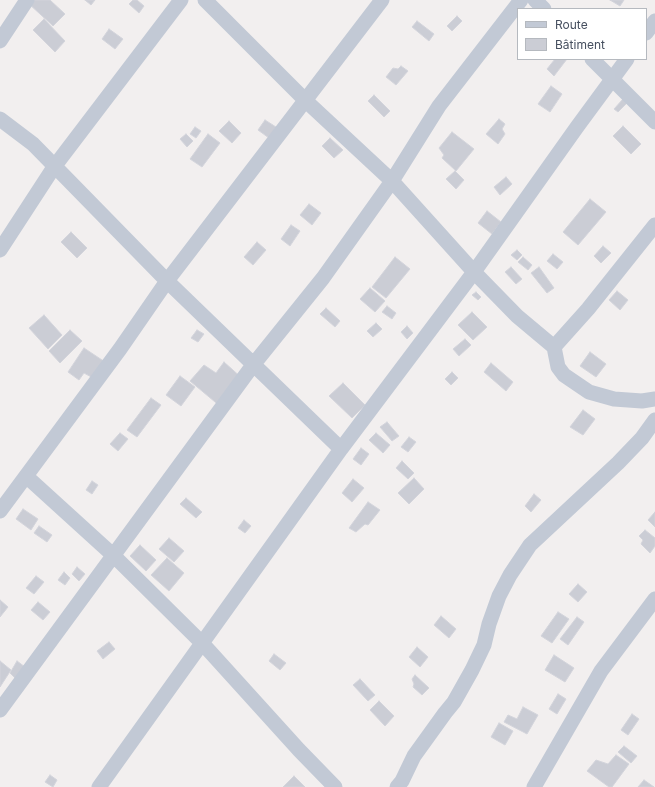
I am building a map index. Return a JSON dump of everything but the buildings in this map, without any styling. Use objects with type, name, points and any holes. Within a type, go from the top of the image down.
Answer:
[{"type":"street","points":[[0,41],[27,0]]},
{"type":"street","points":[[0,250],[54,167],[181,0]]},
{"type":"street","points":[[205,0],[306,101],[392,181],[474,272],[517,316],[554,347],[558,367],[564,375],[589,392],[614,399],[642,401],[655,399]]},
{"type":"street","points":[[1,507],[26,476],[167,281],[382,0]]},
{"type":"street","points":[[0,710],[253,365],[323,278],[392,181],[439,106],[521,0]]},
{"type":"street","points":[[535,0],[543,8]]},
{"type":"street","points":[[647,32],[655,21]]},
{"type":"street","points":[[593,60],[611,80],[655,122]]},
{"type":"street","points":[[99,787],[203,644],[341,449],[474,272],[626,60]]},
{"type":"street","points":[[0,119],[33,144],[167,281],[341,449]]},
{"type":"street","points":[[554,347],[588,309],[655,225]]},
{"type":"street","points":[[397,787],[402,781],[414,756],[454,702],[472,670],[484,645],[500,596],[510,575],[530,545],[618,463],[642,438],[655,420]]},
{"type":"street","points":[[26,476],[114,556],[203,644],[299,750],[335,787]]},
{"type":"street","points":[[534,787],[601,671],[655,599]]}]
